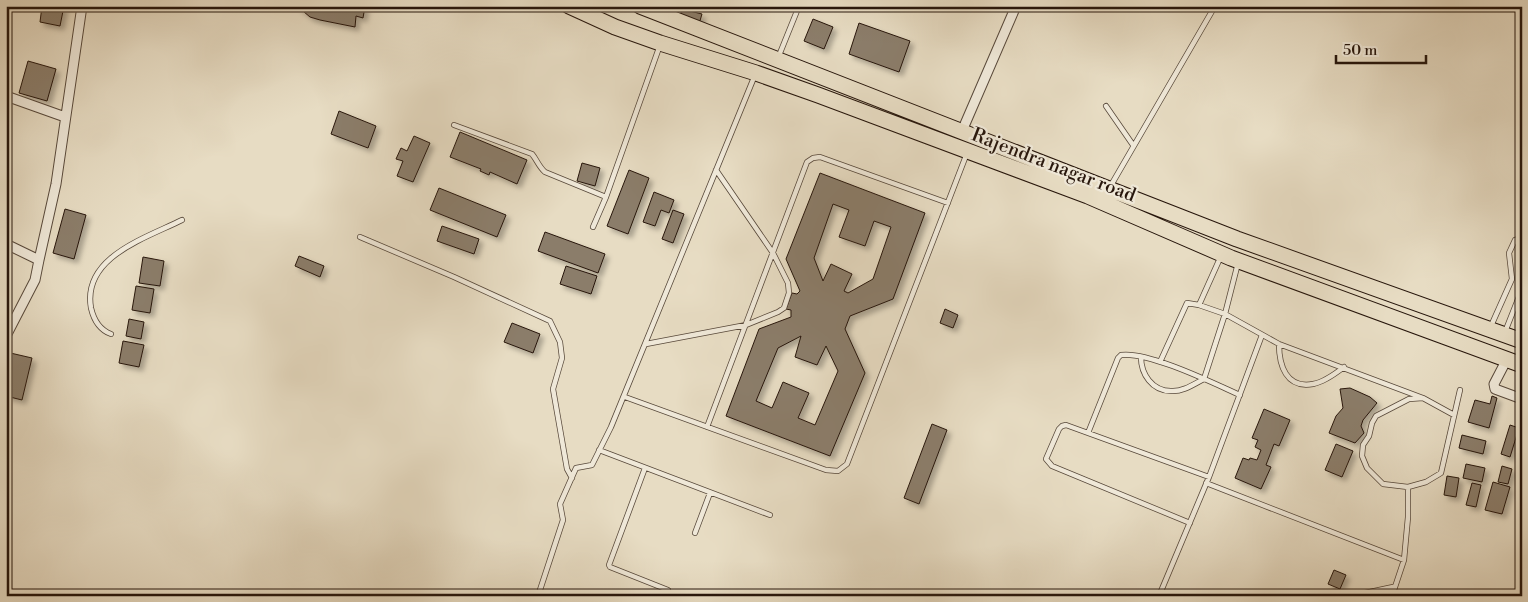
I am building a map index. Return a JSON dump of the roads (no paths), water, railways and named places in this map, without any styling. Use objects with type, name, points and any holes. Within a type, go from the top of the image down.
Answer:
[{"type":"main road","name":"Rajendra nagar road","points":[[569,6],[615,27],[756,73],[1088,196],[1238,261],[1522,365]]},
{"type":"main road","name":"Rajendra nagar road","points":[[640,6],[1237,239],[1522,341]]},
{"type":"main road","points":[[818,96],[825,78]]},
{"type":"street","points":[[6,336],[34,280],[39,260],[56,184],[82,6]]},
{"type":"street","points":[[962,131],[1016,6]]},
{"type":"street","points":[[6,96],[65,116]]},
{"type":"street","points":[[6,244],[39,260]]},
{"type":"street","points":[[1507,359],[1494,384],[1495,389],[1522,399]]},
{"type":"lane","points":[[778,59],[799,6]]},
{"type":"lane","points":[[1108,190],[1215,6]]},
{"type":"lane","points":[[593,227],[606,197],[660,43]]},
{"type":"lane","points":[[538,596],[563,520],[560,504],[576,468],[592,466],[625,398],[756,73]]},
{"type":"lane","points":[[1106,106],[1133,145]]},
{"type":"lane","points":[[454,125],[532,154],[545,172],[606,197]]},
{"type":"lane","points":[[625,398],[826,470],[838,471],[847,464],[968,152]]},
{"type":"lane","points":[[707,427],[807,162],[813,158],[820,157],[948,203]]},
{"type":"lane","points":[[646,344],[746,325],[781,310],[789,293],[788,283],[773,253],[716,170]]},
{"type":"lane","points":[[111,334],[102,330],[91,307],[92,286],[100,269],[116,253],[182,220]]},
{"type":"lane","points":[[360,238],[454,277],[550,321],[560,342],[562,358],[553,389],[567,470],[572,478]]},
{"type":"lane","points":[[1489,329],[1512,279],[1509,253],[1515,240],[1522,238]]},
{"type":"lane","points":[[1199,305],[1222,254]]},
{"type":"lane","points":[[1141,357],[1141,365],[1146,377],[1151,384],[1163,390],[1172,392],[1180,390],[1204,379],[1225,314],[1238,261]]},
{"type":"lane","points":[[1504,334],[1522,289]]},
{"type":"lane","points":[[1160,362],[1184,306],[1190,303],[1225,314],[1279,344],[1423,398],[1454,415]]},
{"type":"lane","points":[[1159,596],[1209,477],[1262,335]]},
{"type":"lane","points":[[1279,344],[1279,362],[1284,372],[1292,381],[1313,384],[1326,379],[1344,367]]},
{"type":"lane","points":[[1088,433],[1118,358],[1121,355],[1126,354],[1160,362],[1240,395]]},
{"type":"lane","points":[[1423,398],[1409,398],[1376,416],[1372,423],[1369,436],[1363,445],[1362,456],[1367,468],[1383,484],[1408,487],[1426,482],[1441,473],[1460,390]]},
{"type":"lane","points":[[1190,523],[1052,466],[1046,459],[1062,426],[1066,425],[1209,477]]},
{"type":"lane","points":[[599,450],[770,515]]},
{"type":"lane","points":[[644,468],[609,565],[668,590]]},
{"type":"lane","points":[[1206,483],[1404,560]]},
{"type":"lane","points":[[1392,596],[1393,587],[1404,560],[1408,517],[1408,487]]},
{"type":"lane","points":[[695,533],[710,493]]},
{"type":"lane","points":[[1356,596],[1365,592],[1393,587]]},
{"type":"lane","points":[[1328,593],[1337,596]]}]
